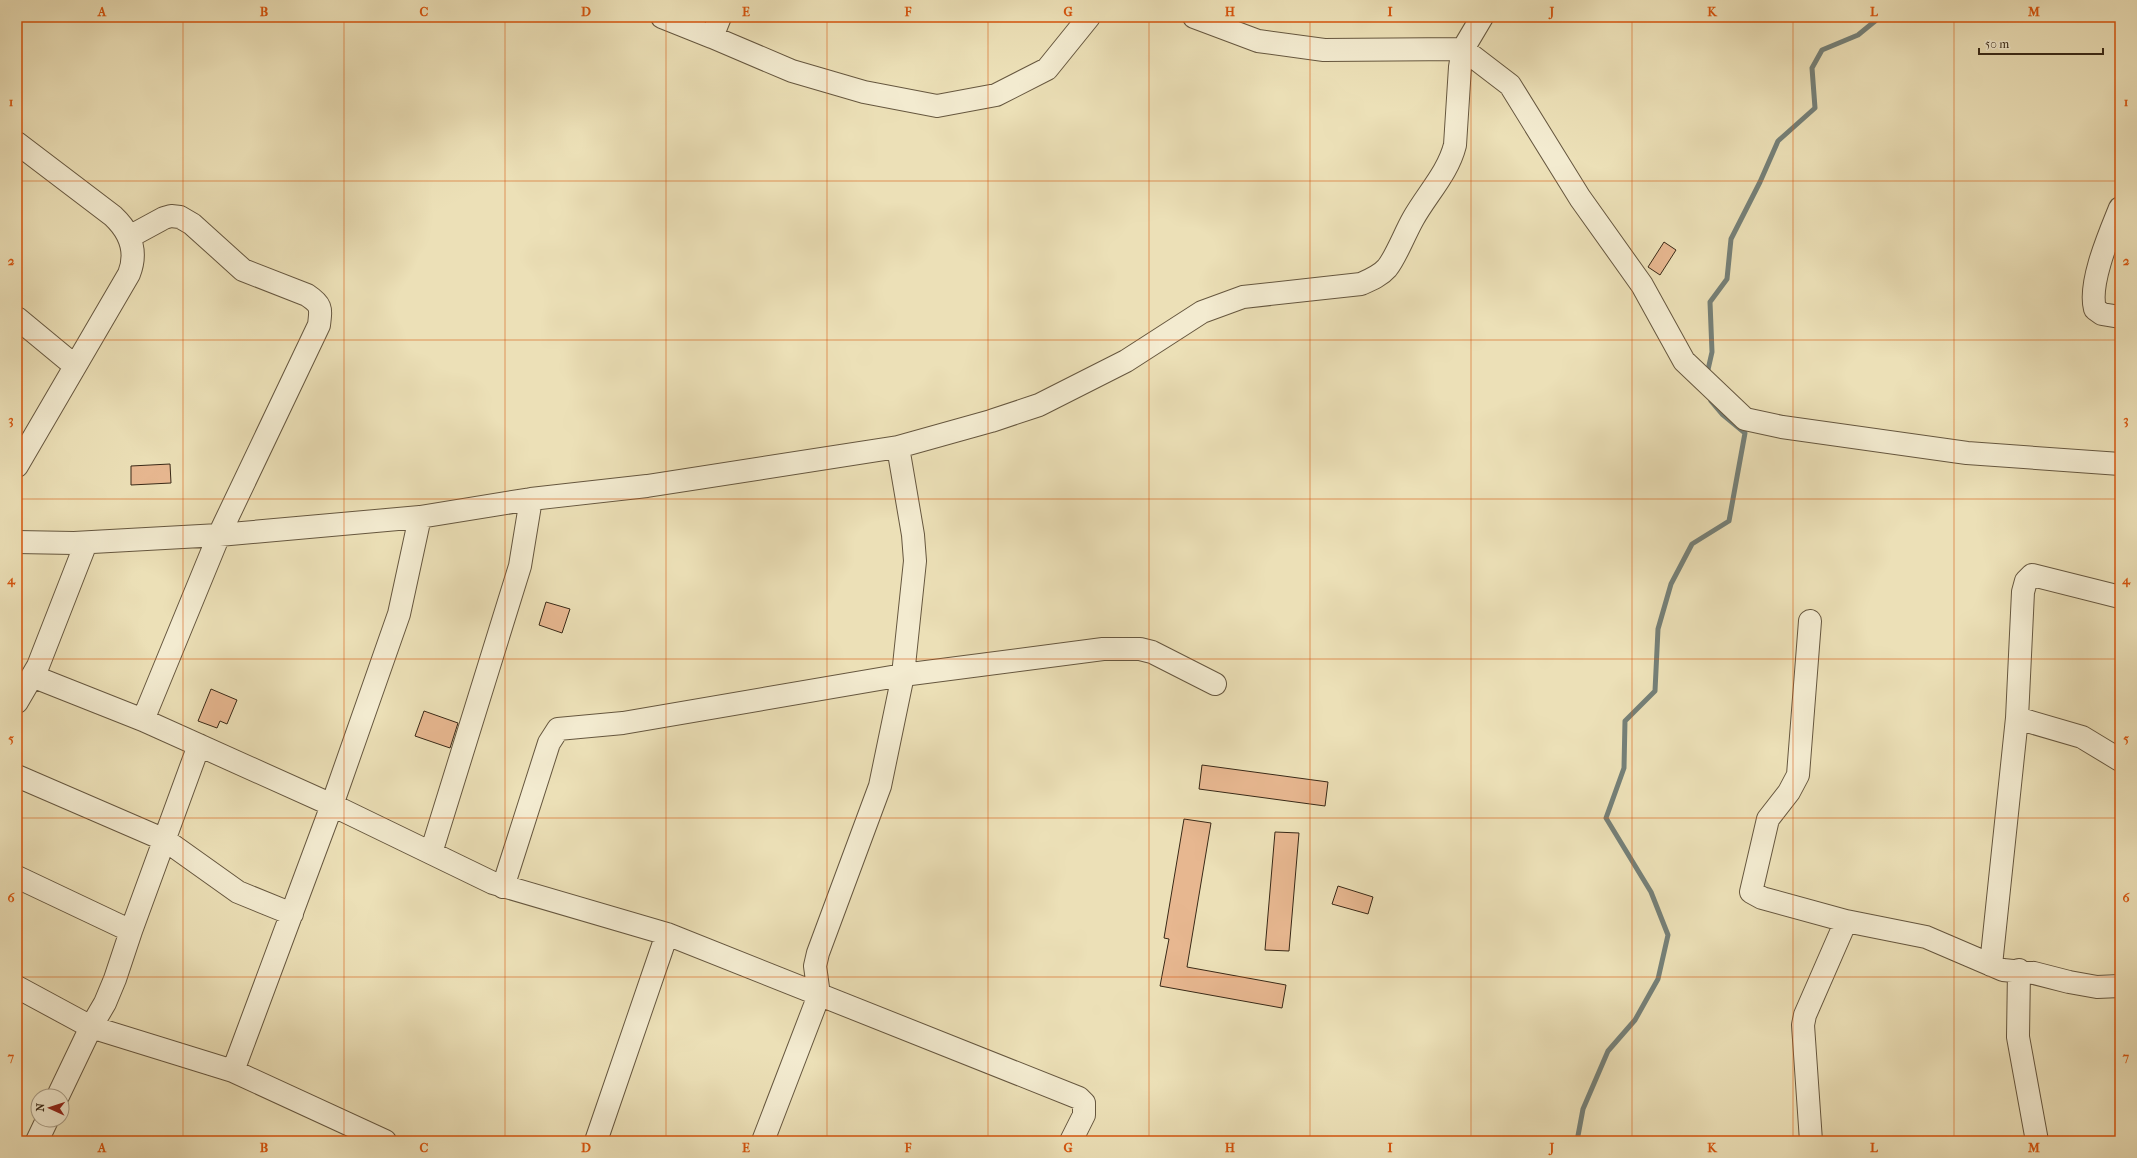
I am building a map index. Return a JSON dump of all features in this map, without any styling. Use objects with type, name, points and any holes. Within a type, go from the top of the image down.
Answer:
[{"type":"street","points":[[662,17],[792,71],[864,92],[937,106],[996,95],[1048,69],[1089,17]]},
{"type":"street","points":[[712,37],[720,17]]},
{"type":"street","points":[[1194,17],[1258,41],[1324,50],[1463,49],[1510,85],[1580,198],[1642,285],[1684,362],[1744,419],[1782,427],[1967,453],[2120,464]]},
{"type":"street","points":[[17,542],[86,543],[219,534],[420,517],[531,499],[648,486],[898,447],[991,421],[1039,405],[1126,361],[1202,312],[1243,297],[1361,284],[1377,277],[1388,268],[1414,218],[1446,169],[1452,155],[1455,145],[1460,67],[1463,49],[1482,17]]},
{"type":"street","points":[[17,143],[113,216],[121,224],[129,237],[134,252],[133,263],[129,274],[17,466]]},
{"type":"street","points":[[2120,208],[2100,263],[2093,302],[2095,309],[2102,314],[2120,317]]},
{"type":"street","points":[[129,237],[164,218],[171,216],[180,217],[192,224],[243,270],[307,295],[316,302],[321,309],[319,325],[219,534],[143,720]]},
{"type":"street","points":[[17,318],[75,366]]},
{"type":"street","points":[[763,1141],[819,995],[815,966],[818,953],[880,786],[903,675],[915,561],[913,535],[898,447]]},
{"type":"street","points":[[431,853],[518,573],[531,499]]},
{"type":"street","points":[[233,1071],[332,805],[399,614],[420,517]]},
{"type":"street","points":[[17,702],[32,676],[57,622],[86,543]]},
{"type":"street","points":[[1991,965],[2017,718],[2023,592],[2028,577],[2032,575],[2120,597]]},
{"type":"street","points":[[1810,622],[1798,775],[1789,792],[1768,819],[1751,892],[1762,898],[1846,921],[1926,937],[2004,970],[2019,970],[2090,986],[2120,986]]},
{"type":"street","points":[[503,887],[549,743],[558,729],[624,723],[903,675],[1121,648],[1140,649],[1152,652],[1215,684]]},
{"type":"street","points":[[32,676],[143,720],[199,745],[332,805],[503,887],[667,934],[1079,1098],[1084,1103],[1084,1115],[1071,1141]]},
{"type":"street","points":[[2017,718],[2082,737],[2120,760]]},
{"type":"street","points":[[62,1088],[116,979],[131,931],[199,745]]},
{"type":"street","points":[[17,776],[165,840],[238,892],[292,914]]},
{"type":"street","points":[[17,877],[131,931]]},
{"type":"street","points":[[1811,1141],[1803,1025],[1805,1015],[1846,921]]},
{"type":"street","points":[[596,1141],[667,934]]},
{"type":"street","points":[[2019,970],[2018,1037],[2037,1141]]},
{"type":"street","points":[[17,987],[91,1027],[233,1071],[385,1141]]},
{"type":"street","points":[[37,1141],[43,1128]]},
{"type":"building","points":[[1664,242],[1676,250],[1660,275],[1648,267]]},
{"type":"building","points":[[170,464],[171,483],[131,485],[131,466]]},
{"type":"building","points":[[546,602],[570,609],[562,633],[539,625]]},
{"type":"building","points":[[211,689],[237,700],[227,724],[220,721],[217,728],[198,721]]},
{"type":"building","points":[[424,711],[458,723],[450,748],[415,736]]},
{"type":"building","points":[[1202,765],[1328,782],[1325,806],[1199,789]]},
{"type":"building","points":[[1184,819],[1211,823],[1187,967],[1286,985],[1282,1008],[1160,986],[1169,939],[1164,938]]},
{"type":"building","points":[[1275,832],[1299,833],[1289,951],[1265,950]]},
{"type":"building","points":[[1338,886],[1373,897],[1368,914],[1332,904]]},
{"type":"waterway","points":[[1707,374],[1712,352],[1710,302],[1727,279],[1731,239],[1760,182],[1778,141],[1815,108],[1812,68],[1822,50],[1858,35],[1880,17]]},
{"type":"waterway","points":[[1577,1141],[1583,1109],[1608,1051],[1635,1020],[1658,979],[1668,935],[1651,892],[1606,818],[1624,768],[1625,721],[1655,691],[1658,629],[1671,584],[1692,544],[1729,521],[1745,433],[1722,414],[1711,401]]}]
